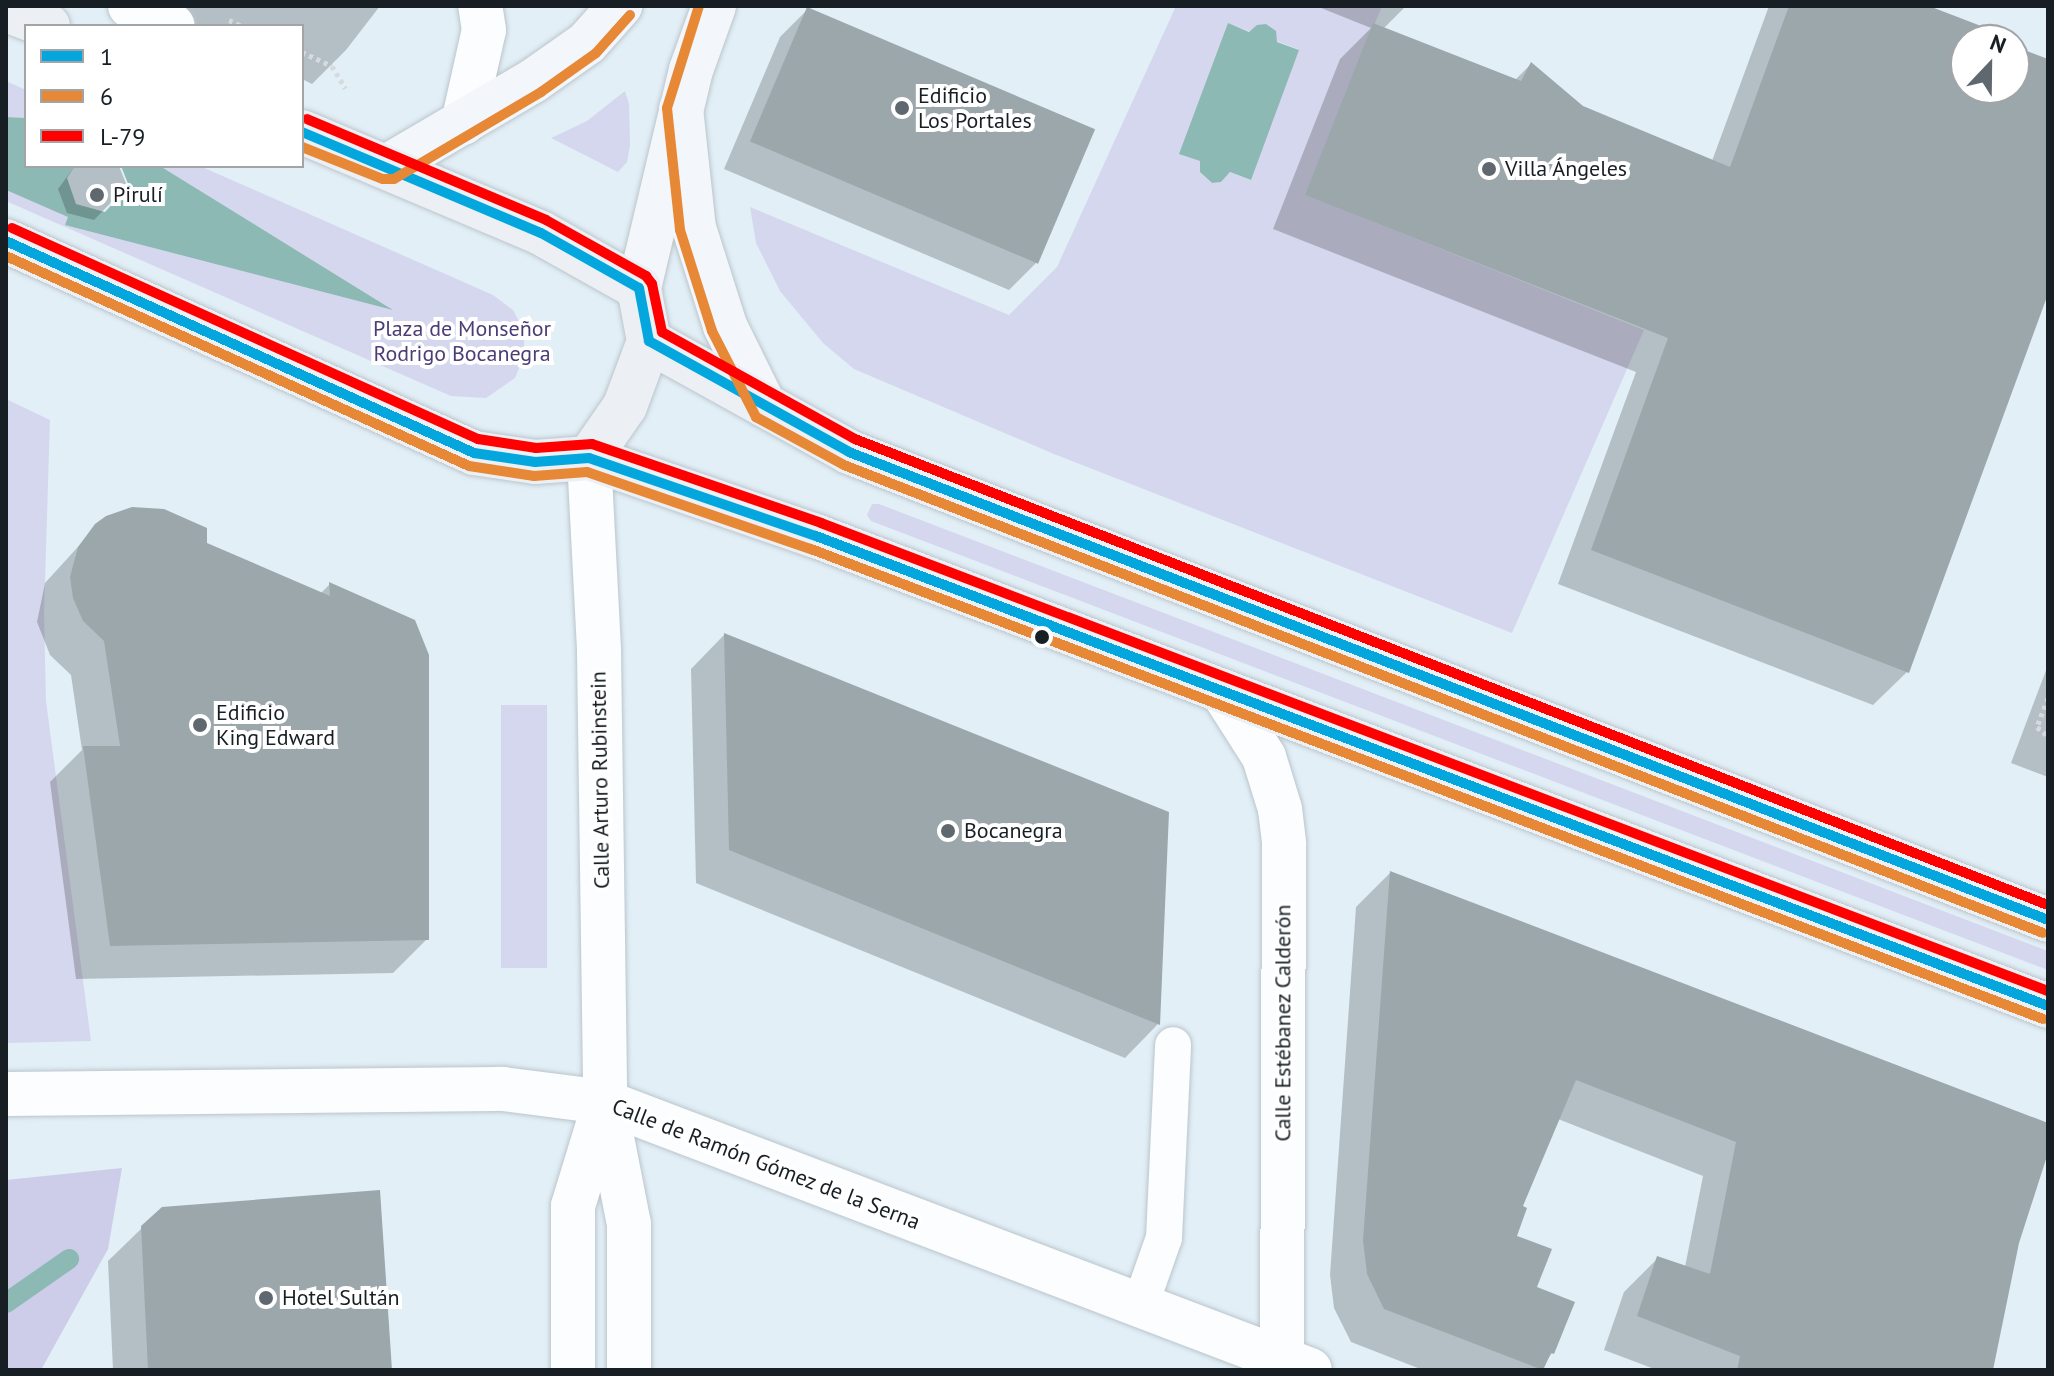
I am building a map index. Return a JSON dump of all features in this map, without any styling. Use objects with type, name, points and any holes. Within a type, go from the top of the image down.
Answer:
[{"type":"main road","points":[[388,166],[463,123],[587,43],[620,6]]},
{"type":"main road","points":[[589,458],[625,406],[649,341],[639,288],[681,109],[714,6]]},
{"type":"main road","points":[[681,109],[694,228],[725,326],[764,405]]},
{"type":"main road","points":[[304,133],[541,233],[639,288]]},
{"type":"main road","points":[[6,241],[474,453],[535,462],[589,458],[816,536],[2048,1006]]},
{"type":"main road","points":[[649,341],[849,452],[2048,920]]},
{"type":"street","points":[[130,6],[169,24]]},
{"type":"street","points":[[463,123],[484,30],[480,6]]},
{"type":"street","name":"Calle Arturo Rubinstein","points":[[589,458],[599,652],[605,1102],[629,1224],[629,1370]]},
{"type":"street","name":"Calle Estébanez Calderón","points":[[1222,691],[1264,757],[1280,809],[1284,844],[1291,1367]]},
{"type":"street","name":"Calle de Ramón Gómez de la Serna","points":[[6,1094],[503,1089],[605,1102],[1140,1306],[1291,1367]]},
{"type":"street","name":"Calle Arturo Rubinstein","points":[[573,1370],[573,1206],[605,1102]]},
{"type":"lane","points":[[1140,1306],[1164,1238],[1173,1045]]},
{"type":"path","points":[[2048,698],[2037,727],[2048,736]]},
{"type":"green space","points":[[1176,6],[1382,6],[1306,195],[1644,330],[1512,633],[1054,454],[854,369],[823,343],[780,291],[756,243],[750,207],[1009,315],[1057,267]],"holes":[[[1229,24],[1298,49],[1250,180],[1230,172],[1221,182],[1212,183],[1200,172],[1201,161],[1180,154]]]},
{"type":"green space","points":[[6,81],[24,89],[24,118],[6,117]]},
{"type":"green space","points":[[625,91],[629,104],[630,145],[627,162],[618,172],[551,138],[587,121]]},
{"type":"green space","name":"Plaza de Monseñor Rodrigo Bocanegra","points":[[163,168],[205,168],[493,295],[513,310],[524,331],[524,356],[515,378],[486,398],[451,396],[6,201],[6,190],[69,217],[66,224],[390,308]]},
{"type":"green space","points":[[6,399],[50,420],[44,613],[46,701],[91,1041],[6,1043]]},
{"type":"green space","points":[[872,504],[879,504],[2048,951],[2048,970],[871,521],[867,515]]},
{"type":"green space","points":[[501,705],[547,705],[547,968],[501,968]]},
{"type":"shaded area","points":[[1228,23],[1249,32],[1257,25],[1266,24],[1276,31],[1277,42],[1299,50],[1251,180],[1230,172],[1221,182],[1212,183],[1200,172],[1200,161],[1179,154]]},
{"type":"shaded area","points":[[6,117],[24,118],[24,168],[74,168],[67,178],[76,204],[105,212],[129,186],[122,168],[163,168],[393,310],[65,225],[68,217],[6,190]]},
{"type":"shaded area","points":[[122,1168],[108,1249],[41,1370],[6,1370],[6,1180]]},
{"type":"building","points":[[1789,6],[1929,6],[1976,24],[1950,24],[1950,104],[2030,104],[2030,52],[2048,59],[2048,294],[1909,673],[1591,550],[1668,338],[1305,195],[1373,23],[1521,81],[1531,62],[1583,106],[1730,167]]},
{"type":"building","name":"Edificio Los Portales","points":[[807,7],[1095,129],[1038,264],[750,141]]},
{"type":"building","name":"Edificio King Edward","points":[[132,507],[164,509],[207,528],[207,543],[330,596],[329,582],[415,620],[429,655],[429,940],[110,946],[83,746],[120,746],[104,641],[83,621],[73,598],[70,577],[78,547],[95,524],[106,516]]},
{"type":"building","name":"Bocanegra","points":[[724,633],[1169,812],[1160,1025],[729,850]]},
{"type":"building","points":[[1390,871],[2048,1123],[2048,1153],[2019,1243],[1993,1370],[1737,1370],[1740,1356],[1637,1316],[1657,1256],[1710,1274],[1736,1142],[1576,1080],[1523,1206],[1527,1208],[1517,1236],[1552,1249],[1537,1287],[1575,1302],[1554,1354],[1551,1353],[1543,1370],[1384,1309],[1367,1274],[1363,1240]]},
{"type":"building","name":"Hotel Sultán","points":[[380,1190],[392,1370],[148,1370],[141,1226],[162,1207]]},
{"type":"waterway","points":[[6,1303],[69,1259]]},
{"type":"transit line","name":"6","points":[[699,6],[667,108],[680,230],[712,331],[756,417],[844,465],[2043,933]]},
{"type":"transit line","name":"6","points":[[304,148],[383,179],[394,179],[541,92],[596,53],[630,15]]},
{"type":"transit line","name":"L-79","points":[[307,119],[546,220],[646,276],[652,284],[662,332],[855,439],[2048,905]]},
{"type":"transit line","name":"1","points":[[304,133],[541,233],[639,288],[649,341]]},
{"type":"transit line","name":"L-79","points":[[12,228],[478,439],[536,448],[592,444],[821,523],[2048,991]]},
{"type":"transit line","name":"1","points":[[6,241],[474,453],[535,462],[589,458],[816,536],[2048,1006]]},
{"type":"transit line","name":"6","points":[[6,256],[469,466],[534,476],[587,472],[811,549],[2043,1019]]},
{"type":"transit line","name":"1","points":[[649,341],[849,452],[2048,920]]},
{"type":"place","name":"Edificio Los Portales","points":[[902,108]]},
{"type":"place","name":"Villa Ángeles","points":[[1489,169]]},
{"type":"place","name":"Pirulí","points":[[97,195]]},
{"type":"place","name":"Edificio King Edward","points":[[200,725]]},
{"type":"place","name":"Bocanegra","points":[[948,831]]},
{"type":"place","name":"Hotel Sultán","points":[[266,1298]]}]
